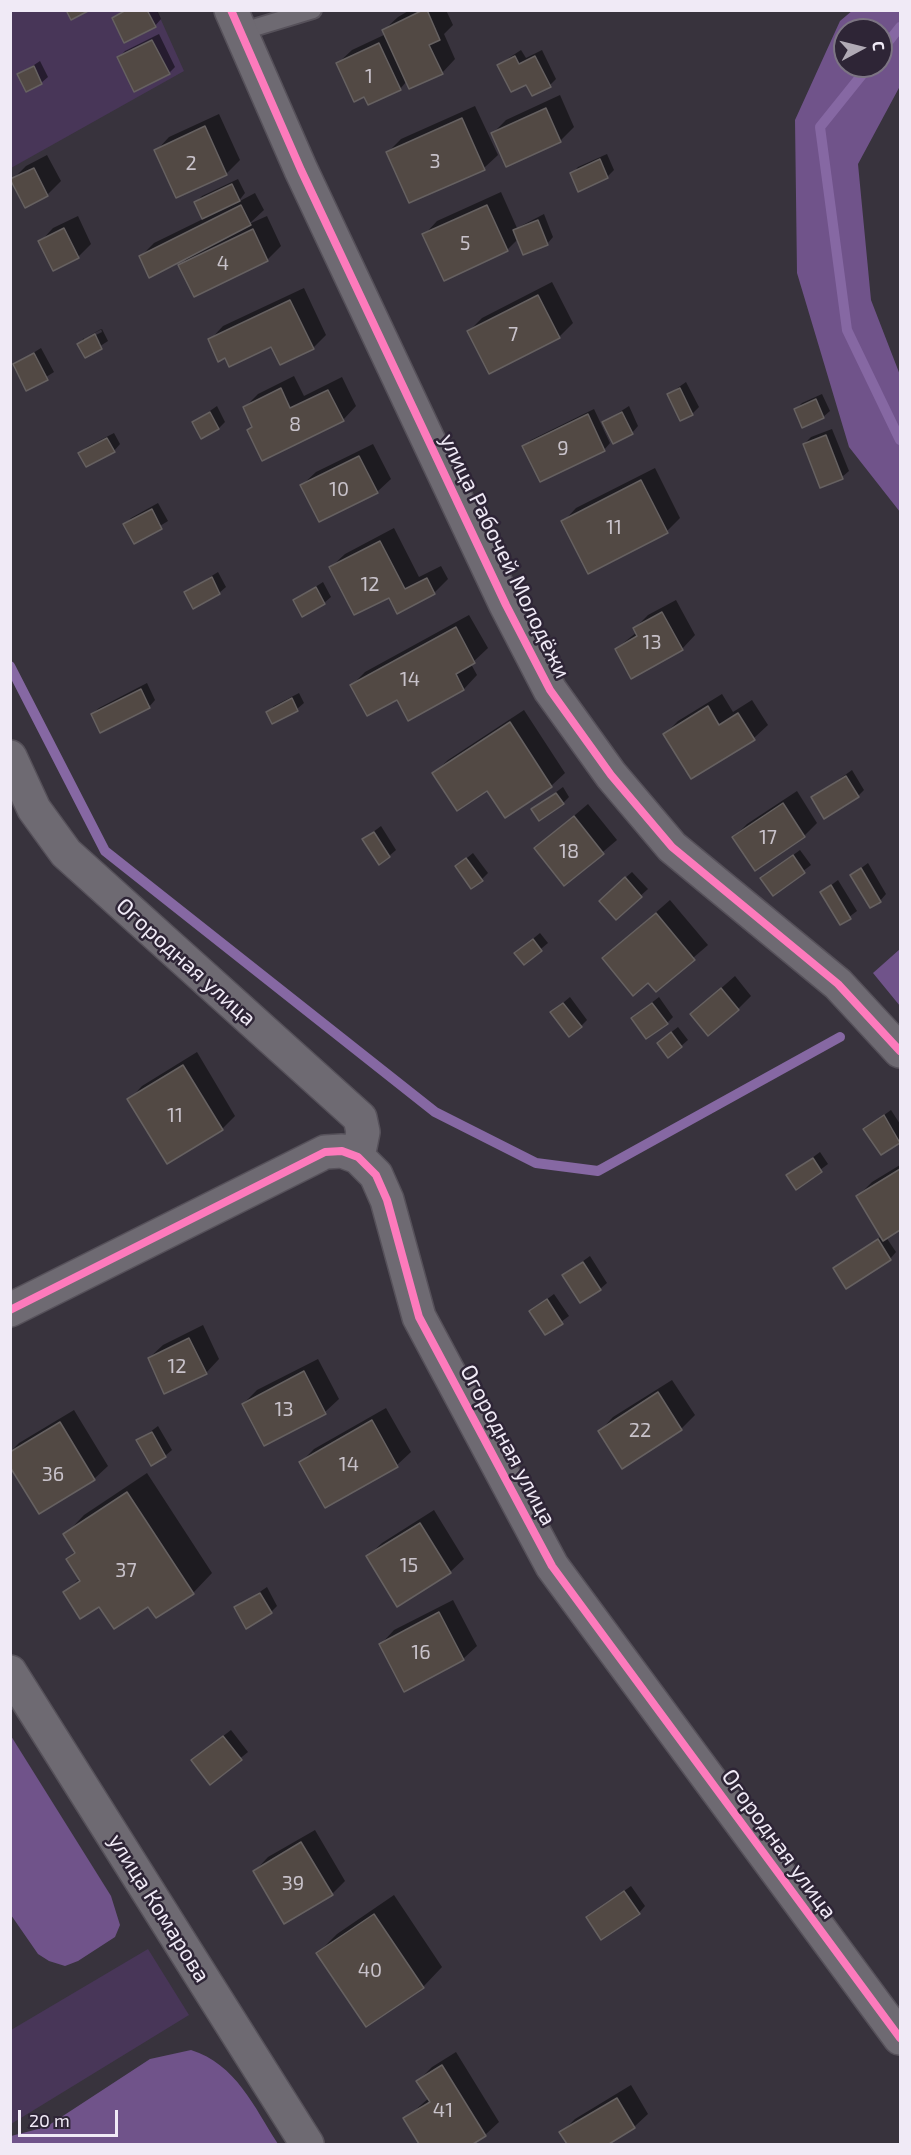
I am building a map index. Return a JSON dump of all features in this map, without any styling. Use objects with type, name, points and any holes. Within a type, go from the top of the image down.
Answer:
[{"type":"street","name":"улица Рабочей Молодёжи","points":[[236,21],[301,170],[496,584],[550,690],[611,775],[672,847],[838,984],[900,1051]]},
{"type":"street","name":"Огородная улица","points":[[10,757],[34,809],[66,853],[360,1118],[363,1132],[358,1157],[376,1175],[387,1200],[418,1317],[552,1566],[900,2038]]},
{"type":"street","points":[[10,1310],[325,1152],[342,1151],[358,1157]]},
{"type":"street","name":"улица Комарова","points":[[10,1672],[307,2145]]},
{"type":"lane","points":[[236,21],[276,10]]},
{"type":"lane","points":[[236,21],[313,10]]},
{"type":"shaded area","points":[[853,10],[900,11],[900,86],[858,164],[871,300],[900,375],[900,512],[849,447],[797,273],[795,120],[833,36],[833,78],[893,78],[893,18],[844,18]]},
{"type":"shaded area","points":[[11,11],[157,11],[184,71],[11,168]]},
{"type":"shaded area","points":[[900,949],[900,1006],[873,973]]},
{"type":"shaded area","points":[[11,1736],[111,1896],[120,1925],[115,1937],[78,1961],[65,1966],[49,1961],[38,1954],[11,1915]]},
{"type":"shaded area","points":[[148,1949],[189,2015],[11,2124],[11,2030]]},
{"type":"shaded area","points":[[191,2050],[220,2065],[232,2076],[252,2102],[278,2144],[11,2144],[11,2136],[46,2127],[150,2059]]},
{"type":"building","points":[[66,10],[90,10],[71,20]]},
{"type":"building","points":[[126,10],[147,10],[156,27],[124,43],[112,18]]},
{"type":"building","points":[[427,10],[440,40],[429,45],[443,74],[409,89],[382,30]]},
{"type":"building","points":[[152,40],[170,74],[134,92],[117,57]]},
{"type":"building","points":[[379,43],[401,90],[368,105],[364,97],[354,102],[336,63]]},
{"type":"building","points":[[515,56],[519,64],[535,56],[551,87],[532,96],[526,85],[511,92],[497,65]]},
{"type":"building","points":[[34,66],[42,84],[26,92],[17,74]]},
{"type":"building","points":[[546,108],[561,142],[506,167],[491,133]]},
{"type":"building","points":[[462,118],[485,170],[409,203],[386,152]]},
{"type":"building","points":[[205,126],[227,175],[176,198],[154,150]]},
{"type":"building","points":[[600,159],[608,178],[578,192],[570,173]]},
{"type":"building","points":[[34,168],[48,196],[25,208],[10,179]]},
{"type":"building","points":[[232,184],[240,201],[202,219],[194,202]]},
{"type":"building","points":[[241,205],[251,225],[149,278],[139,256]]},
{"type":"building","points":[[487,205],[508,251],[444,281],[422,234]]},
{"type":"building","points":[[538,220],[548,245],[523,255],[513,230]]},
{"type":"building","points":[[64,228],[79,258],[53,271],[38,241]]},
{"type":"building","points":[[253,229],[268,261],[194,297],[178,265]]},
{"type":"building","points":[[538,295],[560,338],[489,374],[467,331]]},
{"type":"building","points":[[290,300],[314,349],[280,365],[271,347],[229,367],[225,358],[218,362],[208,339]]},
{"type":"building","points":[[95,334],[102,349],[85,358],[77,344]]},
{"type":"building","points":[[34,353],[48,380],[26,391],[13,364]]},
{"type":"building","points":[[281,388],[290,408],[328,390],[344,421],[262,461],[247,430],[252,427],[243,407]]},
{"type":"building","points":[[680,388],[693,415],[680,421],[667,394]]},
{"type":"building","points":[[816,399],[824,418],[802,428],[794,409]]},
{"type":"building","points":[[210,412],[219,429],[201,439],[192,422]]},
{"type":"building","points":[[622,412],[633,434],[613,444],[602,422]]},
{"type":"building","points":[[588,414],[605,451],[540,482],[522,446]]},
{"type":"building","points":[[826,435],[843,479],[820,488],[803,444]]},
{"type":"building","points":[[107,438],[115,452],[86,467],[78,453]]},
{"type":"building","points":[[359,456],[378,493],[319,522],[300,485]]},
{"type":"building","points":[[641,480],[668,533],[588,574],[561,521]]},
{"type":"building","points":[[152,509],[162,529],[134,544],[123,524]]},
{"type":"building","points":[[380,541],[405,589],[427,578],[435,594],[397,614],[389,598],[354,615],[329,567]]},
{"type":"building","points":[[212,577],[220,594],[193,609],[184,592]]},
{"type":"building","points":[[316,587],[325,604],[302,617],[293,600]]},
{"type":"building","points":[[662,612],[683,650],[631,679],[615,649],[637,636],[633,628]]},
{"type":"building","points":[[456,627],[475,663],[456,674],[464,690],[408,721],[397,700],[367,716],[350,685]]},
{"type":"building","points":[[141,689],[150,708],[100,733],[91,714]]},
{"type":"building","points":[[292,698],[298,711],[272,724],[266,712]]},
{"type":"building","points":[[708,706],[719,725],[738,713],[755,740],[691,779],[663,734]]},
{"type":"building","points":[[510,722],[552,787],[505,818],[487,791],[457,811],[432,773]]},
{"type":"building","points":[[846,776],[859,797],[824,819],[811,797]]},
{"type":"building","points":[[556,793],[564,804],[539,821],[531,809]]},
{"type":"building","points":[[783,803],[805,837],[755,871],[732,837]]},
{"type":"building","points":[[574,816],[604,854],[564,886],[534,848]]},
{"type":"building","points":[[374,832],[390,857],[379,865],[362,839]]},
{"type":"building","points":[[793,855],[805,873],[773,896],[760,878]]},
{"type":"building","points":[[466,858],[483,881],[471,889],[455,866]]},
{"type":"building","points":[[861,868],[881,902],[870,908],[850,875]]},
{"type":"building","points":[[625,877],[642,897],[616,920],[599,901]]},
{"type":"building","points":[[831,885],[851,919],[840,925],[820,892]]},
{"type":"building","points":[[656,913],[695,960],[656,992],[648,983],[633,996],[602,958]]},
{"type":"building","points":[[533,939],[542,951],[524,965],[514,953]]},
{"type":"building","points":[[721,988],[739,1010],[708,1036],[690,1014]]},
{"type":"building","points":[[563,1003],[582,1027],[569,1037],[550,1012]]},
{"type":"building","points":[[652,1003],[668,1024],[646,1039],[631,1018]]},
{"type":"building","points":[[671,1032],[682,1047],[668,1058],[657,1043]]},
{"type":"building","points":[[183,1065],[223,1130],[167,1164],[127,1099]]},
{"type":"building","points":[[884,1115],[900,1143],[881,1155],[863,1129]]},
{"type":"building","points":[[813,1158],[822,1172],[796,1190],[786,1175]]},
{"type":"building","points":[[900,1169],[900,1230],[883,1241],[856,1196]]},
{"type":"building","points":[[878,1239],[891,1260],[846,1289],[833,1268]]},
{"type":"building","points":[[583,1262],[601,1290],[580,1303],[562,1275]]},
{"type":"building","points":[[547,1299],[563,1324],[545,1335],[529,1311]]},
{"type":"building","points":[[189,1338],[207,1374],[164,1394],[148,1358]]},
{"type":"building","points":[[304,1371],[326,1414],[264,1446],[242,1404]]},
{"type":"building","points":[[658,1392],[682,1430],[622,1469],[598,1431]]},
{"type":"building","points":[[372,1420],[398,1467],[325,1508],[299,1462]]},
{"type":"building","points":[[60,1422],[95,1480],[39,1514],[10,1467],[10,1452]]},
{"type":"building","points":[[152,1432],[166,1457],[151,1466],[136,1440]]},
{"type":"building","points":[[127,1492],[194,1594],[156,1618],[148,1607],[114,1629],[99,1607],[80,1619],[63,1592],[80,1581],[66,1559],[75,1553],[63,1534]]},
{"type":"building","points":[[420,1523],[451,1573],[397,1607],[366,1556]]},
{"type":"building","points":[[260,1593],[272,1613],[246,1629],[234,1607]]},
{"type":"building","points":[[439,1612],[464,1660],[404,1692],[379,1644]]},
{"type":"building","points":[[223,1736],[242,1760],[210,1785],[191,1760]]},
{"type":"building","points":[[301,1842],[333,1895],[284,1924],[253,1871]]},
{"type":"building","points":[[624,1891],[640,1914],[601,1940],[586,1917]]},
{"type":"building","points":[[374,1914],[424,1988],[366,2027],[316,1953]]},
{"type":"building","points":[[442,2065],[486,2136],[473,2144],[419,2144],[403,2118],[430,2102],[416,2081]]},
{"type":"building","points":[[617,2098],[635,2128],[609,2144],[567,2144],[559,2132]]},
{"type":"waterway","points":[[893,36],[900,27]]},
{"type":"waterway","points":[[859,78],[820,127],[847,330],[900,440]]},
{"type":"waterway","points":[[10,666],[105,851],[435,1112],[536,1163],[598,1171],[840,1037]]},
{"type":"cycle path","points":[[231,10],[301,170],[506,605],[550,690],[611,775],[672,847],[838,984],[900,1051]]},
{"type":"cycle path","points":[[10,1310],[325,1152],[342,1151],[358,1157],[376,1175],[387,1200],[419,1317],[552,1566],[900,2038]]}]
